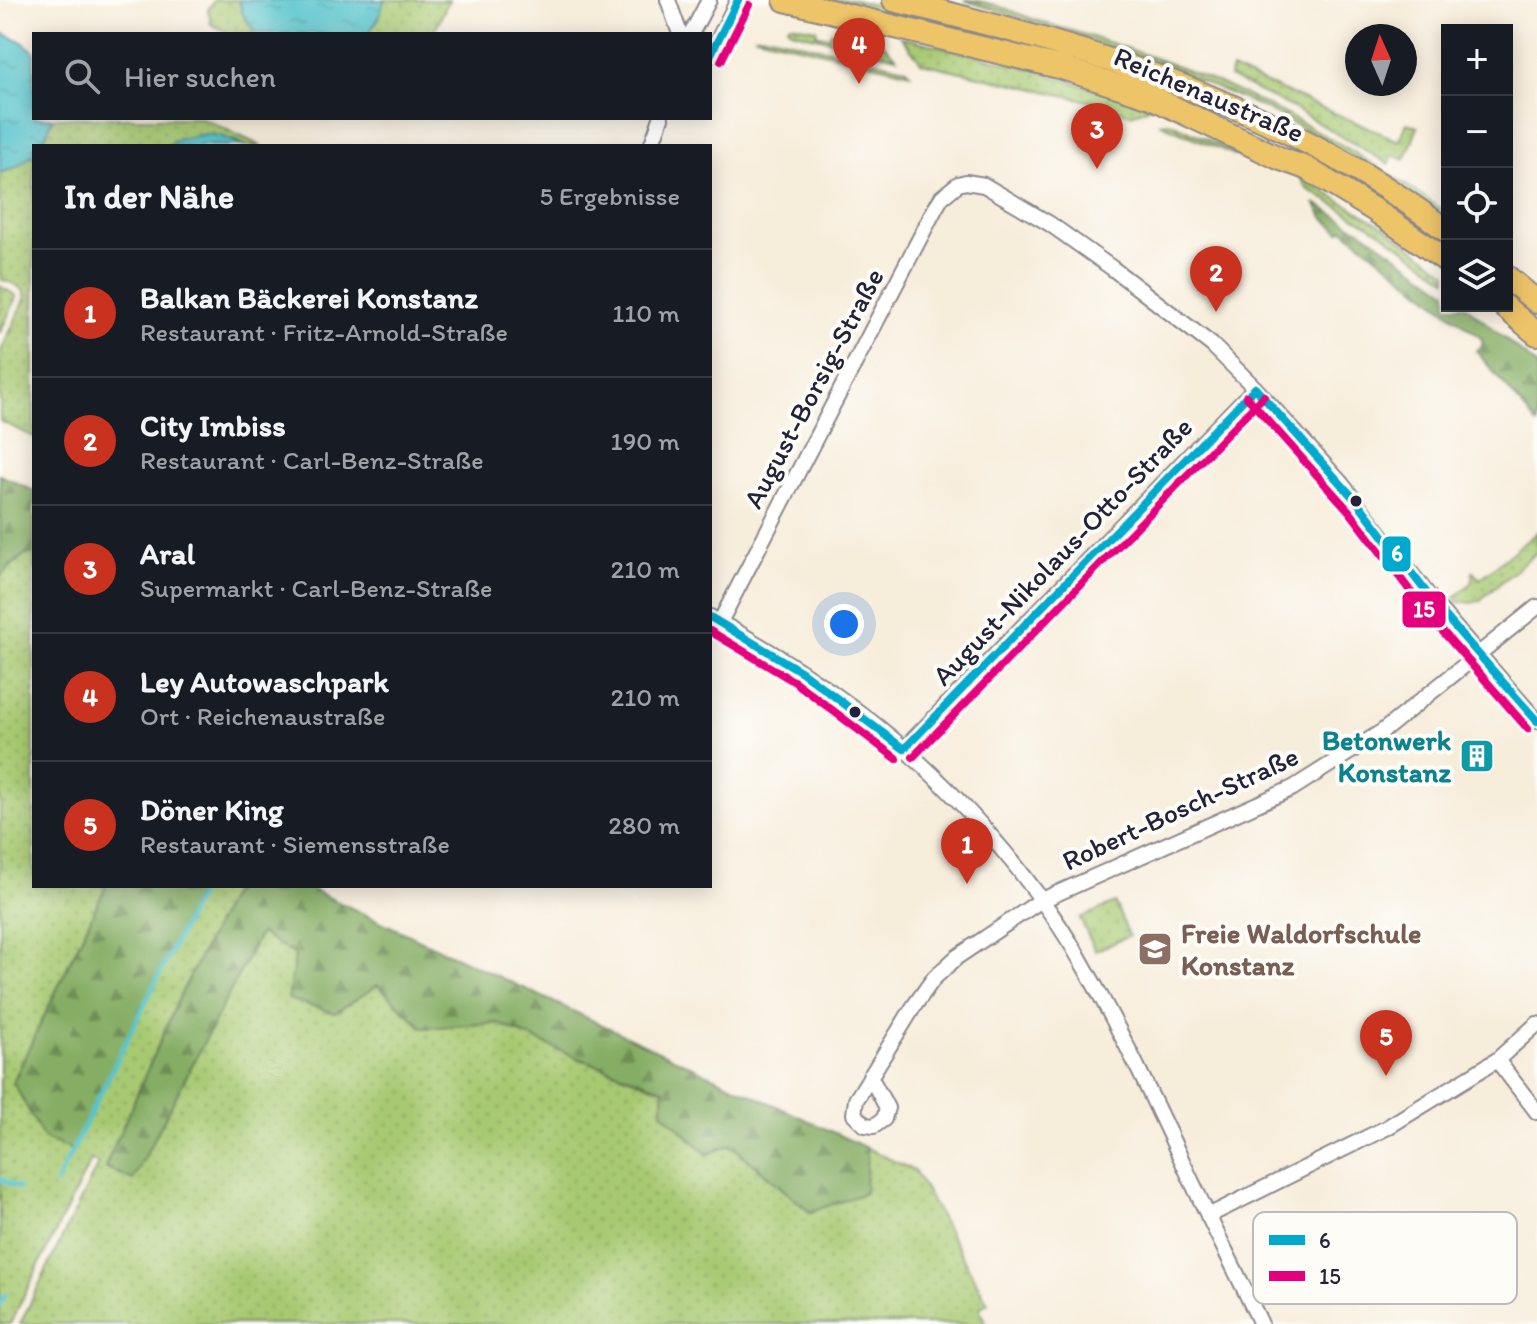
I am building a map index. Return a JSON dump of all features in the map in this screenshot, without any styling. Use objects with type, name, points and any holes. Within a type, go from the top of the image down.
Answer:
[{"type":"main road","name":"Reichenaustraße","points":[[785,0],[1059,67],[1151,97],[1306,168],[1441,257]]},
{"type":"main road","name":"Reichenaustraße","points":[[894,0],[1073,47],[1209,94],[1325,151],[1441,227]]},
{"type":"main road","points":[[1513,282],[1537,302]]},
{"type":"main road","points":[[1511,312],[1537,334]]},
{"type":"street","points":[[668,0],[679,32]]},
{"type":"street","points":[[692,32],[709,0]]},
{"type":"street","points":[[712,52],[738,0]]},
{"type":"street","points":[[652,144],[663,120]]},
{"type":"street","name":"August-Borsig-Straße","points":[[715,620],[936,207],[942,197],[958,184],[984,185],[1050,224],[1212,345],[1255,388]]},
{"type":"street","points":[[1255,388],[1359,504],[1439,609],[1537,721]]},
{"type":"street","name":"August-Nikolaus-Otto-Straße","points":[[904,749],[1255,388]]},
{"type":"street","name":"Robert-Bosch-Straße","points":[[870,1076],[934,978],[957,957],[1040,901],[1293,788],[1383,731],[1537,607]]},
{"type":"street","points":[[715,620],[802,672],[904,749],[950,791],[1003,851],[1088,972],[1261,1324]]},
{"type":"street","points":[[1208,1216],[1386,1128],[1497,1060],[1537,1024]]},
{"type":"street","points":[[1497,1060],[1537,1112]]},
{"type":"green space","points":[[214,0],[239,0],[243,14],[255,32],[227,32],[211,24],[208,10]]},
{"type":"green space","points":[[384,0],[449,0],[434,32],[369,32]]},
{"type":"green space","points":[[827,0],[855,0],[1023,42],[1195,98],[1319,158],[1441,238],[1441,245],[1316,163],[1193,103],[1142,84]]},
{"type":"green space","points":[[964,0],[995,5],[1154,58],[1255,100],[1399,180],[1441,209],[1441,215],[1344,151],[1262,107],[1155,62]]},
{"type":"green space","points":[[790,24],[817,29],[816,34],[829,37],[831,32],[846,36],[857,47],[795,32],[789,29]]},
{"type":"green space","points":[[849,31],[880,41],[896,57],[866,49]]},
{"type":"green space","points":[[756,36],[905,68],[910,73]]},
{"type":"green space","points":[[901,37],[1021,66],[1149,108],[1131,114],[1089,101],[922,63]]},
{"type":"green space","points":[[1232,69],[1399,141],[1407,123],[1418,127],[1405,160],[1393,155],[1389,164],[1289,106],[1229,77]]},
{"type":"green space","points":[[52,120],[206,120],[257,144],[192,136],[171,144],[42,144]]},
{"type":"green space","points":[[1169,122],[1271,168],[1159,123]]},
{"type":"green space","points":[[32,155],[32,436],[0,421],[0,353],[26,297],[20,287],[0,279],[0,173],[16,167]]},
{"type":"green space","points":[[1300,177],[1383,226],[1441,268],[1441,275],[1379,231],[1306,188]]},
{"type":"green space","points":[[1315,203],[1365,233],[1441,287],[1441,307],[1343,229],[1340,232],[1324,218]]},
{"type":"green space","points":[[0,286],[17,296],[0,333]]},
{"type":"green space","points":[[1448,312],[1473,312],[1537,366],[1537,424],[1476,351],[1482,346],[1482,339]]},
{"type":"green space","points":[[0,475],[32,490],[32,554],[25,554],[0,576]]},
{"type":"green space","points":[[1537,532],[1537,552],[1480,600],[1457,602],[1455,597],[1471,583],[1473,572],[1480,579]]},
{"type":"green space","points":[[25,554],[32,554],[32,888],[105,888],[13,1082],[73,1149],[202,888],[234,888],[179,998],[105,1168],[133,1179],[260,933],[295,955],[335,1013],[378,985],[423,1028],[497,1023],[664,1090],[662,1112],[707,1154],[731,1145],[810,1212],[864,1193],[867,1148],[915,1171],[988,1303],[979,1308],[986,1324],[20,1324],[98,1164],[91,1160],[10,1324],[0,1324],[0,576]]},
{"type":"green space","points":[[105,888],[200,888],[73,1150],[44,1139],[13,1082]]},
{"type":"green space","points":[[234,888],[308,888],[867,1148],[865,1193],[810,1212],[731,1145],[707,1154],[662,1112],[664,1089],[578,1058],[497,1023],[423,1028],[378,985],[335,1013],[288,999],[295,955],[260,933],[133,1180],[105,1167],[179,998]]},
{"type":"green space","points":[[1115,903],[1129,936],[1095,951],[1080,918]]},
{"type":"water","points":[[239,0],[384,0],[379,18],[369,32],[255,32],[243,14]]},
{"type":"water","points":[[0,32],[32,49],[32,120],[52,120],[42,144],[32,144],[32,155],[16,167],[0,173]]},
{"type":"water","points":[[206,134],[241,144],[170,144]]},
{"type":"waterway","points":[[56,1183],[202,888]]},
{"type":"waterway","points":[[0,1179],[19,1188]]},
{"type":"waterway","points":[[0,1305],[5,1295]]},
{"type":"transit line","name":"6","points":[[712,52],[738,0]]},
{"type":"transit line","name":"15","points":[[721,61],[749,5]]},
{"type":"transit line","name":"6","points":[[1255,388],[1359,504],[1439,609],[1537,721]]},
{"type":"transit line","name":"6","points":[[904,749],[1255,388]]},
{"type":"transit line","name":"15","points":[[1246,396],[1350,512],[1430,617],[1528,729]]},
{"type":"transit line","name":"15","points":[[913,757],[1264,396]]},
{"type":"transit line","name":"6","points":[[712,618],[802,672],[904,749]]},
{"type":"transit line","name":"15","points":[[712,632],[795,682],[897,759]]},
{"type":"place","name":"Ley Autowaschpark","points":[[859,84]]},
{"type":"place","name":"Aral","points":[[1097,169]]},
{"type":"place","name":"City Imbiss","points":[[1216,312]]},
{"type":"place","name":"Betonwerk Konstanz","points":[[1477,756]]},
{"type":"place","name":"Balkan Bäckerei Konstanz","points":[[967,884]]},
{"type":"place","name":"Freie Waldorfschule Konstanz","points":[[1155,949]]},
{"type":"place","name":"Döner King","points":[[1386,1076]]}]
